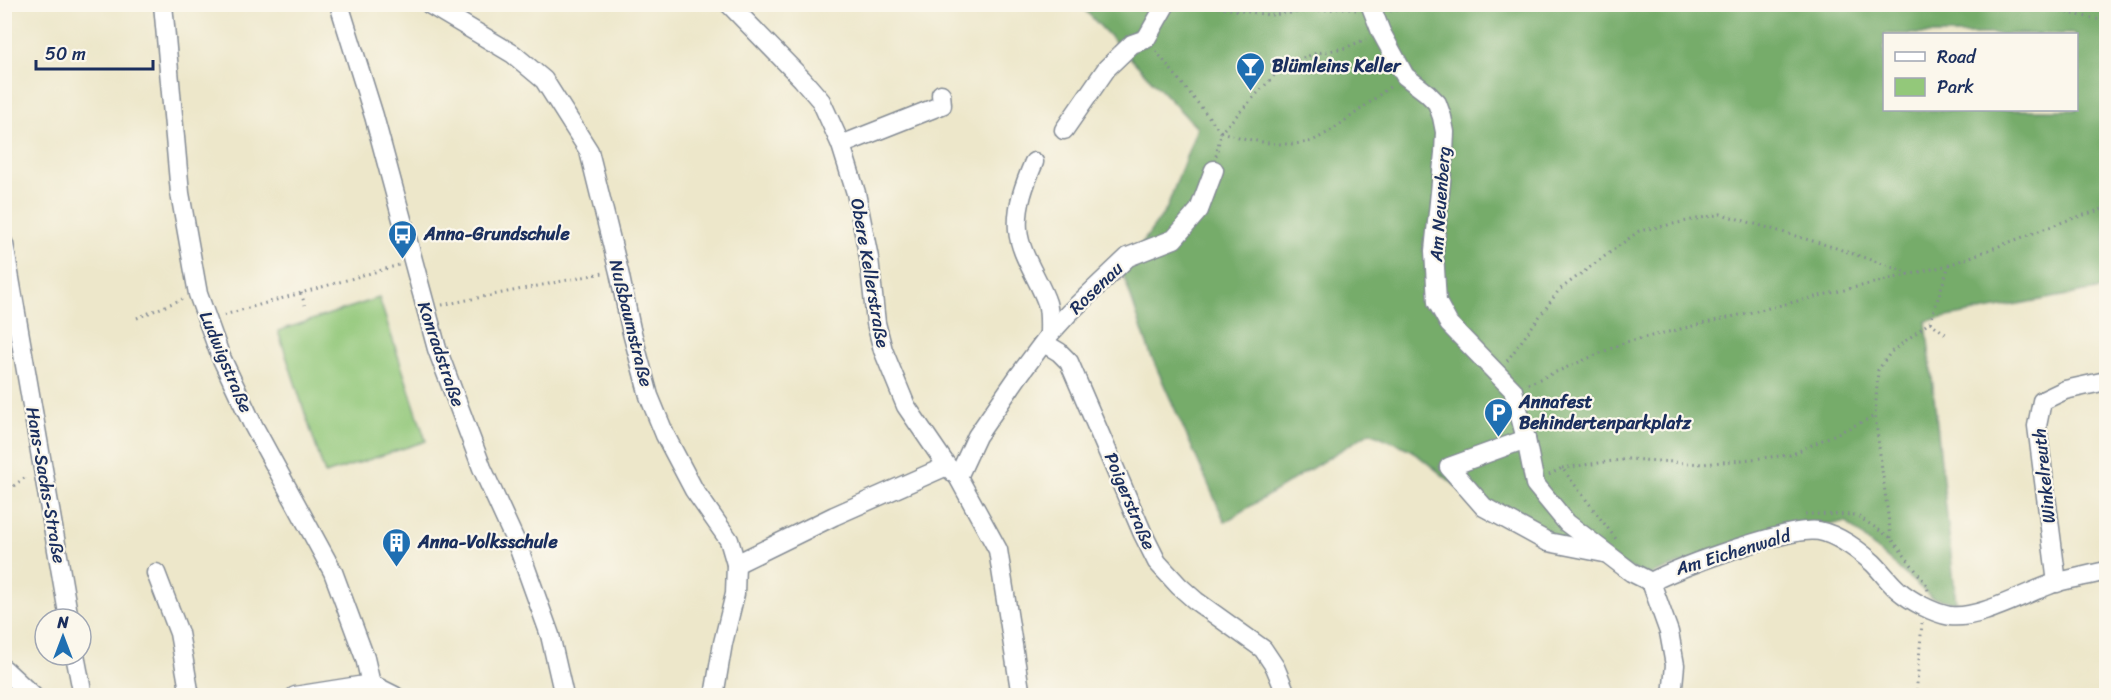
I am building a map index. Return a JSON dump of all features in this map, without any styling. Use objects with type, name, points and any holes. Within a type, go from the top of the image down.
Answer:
[{"type":"street","name":"Ludwigstraße","points":[[162,4],[180,193],[198,294],[220,355],[253,425],[333,572],[365,658],[370,690]]},
{"type":"street","name":"Konradstraße","points":[[339,4],[374,116],[437,349],[482,468],[519,549],[550,635],[564,696]]},
{"type":"street","name":"Nußbaumstraße","points":[[429,4],[513,54],[544,80],[589,151],[649,396],[665,435],[694,490],[729,540],[736,564],[735,594],[714,696]]},
{"type":"street","name":"Obere Kellerstraße","points":[[729,4],[821,101],[840,145],[856,193],[869,258],[876,323],[883,350],[906,406],[952,472],[998,550],[1021,696]]},
{"type":"street","points":[[1064,130],[1107,68],[1132,44],[1146,39],[1166,4]]},
{"type":"street","name":"Am Neuenberg","points":[[1372,8],[1381,32],[1405,76],[1437,104],[1445,132],[1434,250],[1437,302],[1449,324],[1512,390],[1526,439],[1535,484],[1567,523],[1630,572],[1651,582]]},
{"type":"street","points":[[840,145],[942,105],[941,94]]},
{"type":"street","name":"Rosenau","points":[[1034,162],[1025,182],[1019,206],[1018,230],[1022,248],[1048,306],[1047,339]]},
{"type":"street","name":"Rosenau","points":[[952,472],[1017,378],[1069,313],[1128,257],[1174,239],[1199,210],[1214,170]]},
{"type":"street","name":"Hans-Sachs-Straße","points":[[4,244],[67,607]]},
{"type":"street","name":"Poigerstraße","points":[[1047,339],[1069,362],[1157,562],[1196,601],[1263,649],[1275,667],[1287,696]]},
{"type":"street","name":"Winkelreuth","points":[[2057,583],[2037,426],[2042,401],[2064,390],[2106,381]]},
{"type":"street","name":"Am Neuenberg","points":[[1526,439],[1449,467],[1484,507],[1548,542],[1609,554]]},
{"type":"street","points":[[736,564],[834,516],[952,472]]},
{"type":"street","name":"Am Eichenwald","points":[[1651,582],[1671,571],[1794,532],[1818,531],[1838,537],[1872,562],[1899,591],[1936,612],[1951,616],[1969,616],[2057,583],[2106,571]]},
{"type":"street","points":[[156,573],[179,633],[190,696]]},
{"type":"street","points":[[1651,582],[1671,643],[1675,665],[1672,696]]},
{"type":"street","points":[[77,667],[83,696]]},
{"type":"street","points":[[4,669],[33,696]]},
{"type":"street","points":[[295,696],[370,690],[395,696]]},
{"type":"path","points":[[1194,4],[1270,15],[1344,8],[1395,11],[1420,4]]},
{"type":"path","points":[[2026,4],[2106,21]]},
{"type":"path","points":[[1214,170],[1221,132],[1285,64],[1317,53],[1345,48],[1381,32]]},
{"type":"path","points":[[1146,39],[1221,132],[1249,140],[1290,144],[1310,142],[1340,124],[1405,76]]},
{"type":"path","points":[[1512,390],[1626,342],[1948,265],[2106,208]]},
{"type":"path","points":[[1498,374],[1559,290],[1639,231],[1721,214],[1833,247],[1910,274]]},
{"type":"path","points":[[207,320],[412,261]]},
{"type":"path","points":[[1892,538],[1875,416],[1878,370],[1891,352],[1930,322],[1948,265]]},
{"type":"path","points":[[426,309],[619,272]]},
{"type":"path","points":[[301,293],[305,305]]},
{"type":"path","points":[[137,318],[198,294]]},
{"type":"path","points":[[1930,322],[1948,336]]},
{"type":"path","points":[[1562,468],[1628,459],[1703,464],[1790,456],[1875,416]]},
{"type":"path","points":[[4,493],[42,465]]},
{"type":"path","points":[[1916,696],[1923,605]]},
{"type":"green space","points":[[1080,5],[2106,5],[2106,288],[1926,321],[1956,602],[1932,598],[1847,523],[1792,525],[1649,575],[1495,517],[1411,450],[1370,432],[1225,522],[1150,353],[1122,271],[1166,210],[1197,128]]},
{"type":"green space","points":[[379,298],[426,441],[325,474],[278,331]]},
{"type":"place","name":"Blümleins Keller","points":[[1251,92]]},
{"type":"place","name":"Anna-Grundschule","points":[[403,260]]},
{"type":"place","name":"Annafest Behindertenparkplatz","points":[[1498,438]]},
{"type":"place","name":"Anna-Volksschule","points":[[397,568]]}]
